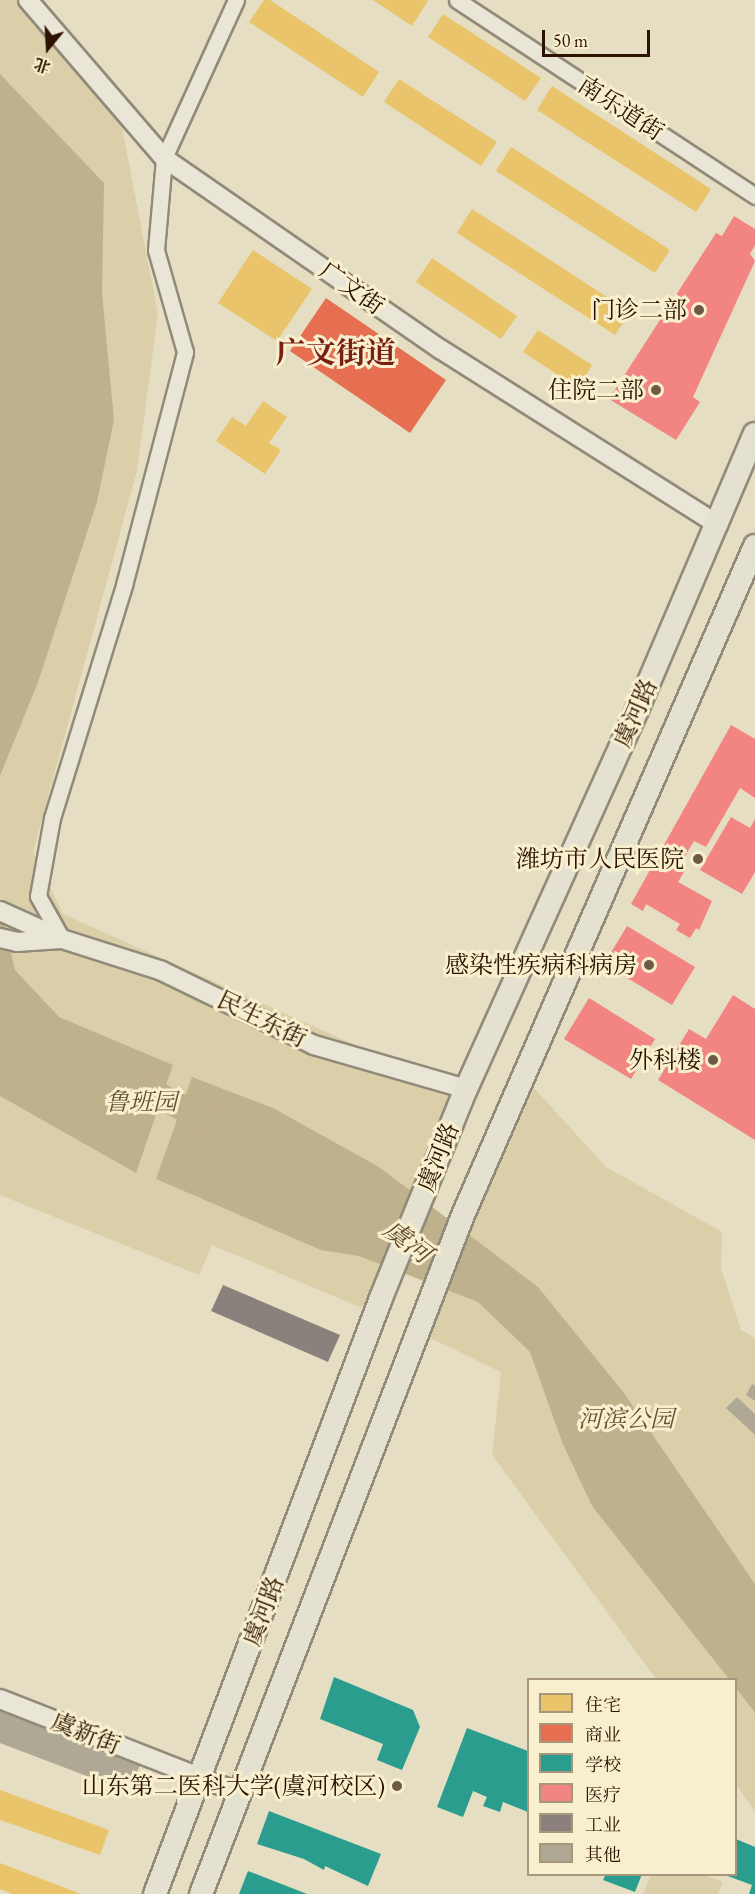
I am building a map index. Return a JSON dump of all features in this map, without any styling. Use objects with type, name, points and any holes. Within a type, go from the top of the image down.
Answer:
[{"type":"main road","name":"虞河路","points":[[155,1894],[381,1298],[466,1089],[718,525],[755,434]]},
{"type":"main road","name":"虞河路","points":[[201,1894],[463,1215],[755,546]]},
{"type":"street","name":"广文街","points":[[28,0],[164,158],[440,349],[718,525]]},
{"type":"street","points":[[63,939],[38,896],[52,819],[124,585],[185,352],[156,250],[164,158],[236,0]]},
{"type":"street","name":"南乐道街","points":[[457,0],[755,196]]},
{"type":"street","name":"民生东街","points":[[0,910],[18,915],[63,939],[162,971],[314,1045],[466,1089]]},
{"type":"street","name":"民生东街","points":[[8,940],[63,939]]},
{"type":"street","name":"虞新街","points":[[0,1699],[240,1793]]},
{"type":"green space","name":"鲁班园","points":[[0,0],[19,0],[119,112],[158,314],[137,471],[33,852],[63,914],[465,1094],[362,1308],[212,1245],[199,1275],[0,1195]]},
{"type":"green space","name":"河滨公园","points":[[534,1088],[606,1167],[722,1232],[721,1268],[741,1330],[755,1338],[755,1811],[737,1786],[737,1678],[655,1678],[492,1455],[501,1372],[424,1335]]},
{"type":"green space","points":[[651,1876],[707,1876],[723,1882],[718,1894],[643,1894]]},
{"type":"water","points":[[0,74],[104,183],[102,293],[114,420],[97,502],[38,682],[0,776]]},
{"type":"water","points":[[0,906],[15,970],[59,1017],[173,1065],[136,1173],[0,1096]]},
{"type":"water","points":[[192,1077],[273,1108],[379,1167],[538,1287],[624,1393],[755,1584],[755,1713],[737,1689],[737,1678],[728,1678],[592,1506],[562,1442],[530,1352],[478,1302],[359,1256],[321,1250],[156,1179]]},
{"type":"building: 住宅","points":[[264,0],[270,0],[379,72],[363,97],[249,22]]},
{"type":"building: 住宅","points":[[373,0],[427,0],[428,1],[412,26]]},
{"type":"building: 住宅","points":[[443,14],[541,78],[525,101],[428,37]]},
{"type":"building: 住宅","points":[[399,79],[497,142],[481,166],[384,102]]},
{"type":"building: 住宅","points":[[552,86],[711,189],[696,212],[537,110]]},
{"type":"building: 住宅","points":[[511,147],[670,250],[655,273],[496,171]]},
{"type":"building: 住宅","points":[[472,209],[630,312],[615,335],[457,233]]},
{"type":"building: 住宅","points":[[253,250],[312,289],[277,341],[218,303]]},
{"type":"building: 住宅","points":[[432,258],[517,316],[501,339],[416,282]]},
{"type":"building: 住宅","points":[[351,323],[379,343],[364,366],[389,383],[404,360],[430,377],[417,396],[424,400],[405,428],[313,365],[331,338],[338,343]]},
{"type":"building: 住宅","points":[[538,330],[592,365],[578,388],[523,352]]},
{"type":"building: 住宅","points":[[263,401],[287,417],[269,443],[281,450],[265,474],[216,441],[232,417],[246,426]]},
{"type":"building: 住宅","points":[[0,1790],[109,1830],[100,1855],[0,1820]]},
{"type":"building: 住宅","points":[[0,1863],[81,1894],[12,1894],[0,1889]]},
{"type":"building: 商业","points":[[326,298],[446,380],[410,433],[290,351]]},
{"type":"building: 学校","points":[[334,1677],[413,1710],[420,1727],[402,1770],[377,1760],[383,1744],[320,1719]]},
{"type":"building: 学校","points":[[467,1728],[527,1751],[527,1812],[503,1802],[500,1812],[483,1806],[487,1797],[473,1791],[463,1817],[437,1807]]},
{"type":"building: 学校","points":[[269,1811],[381,1854],[368,1886],[325,1866],[324,1870],[304,1859],[257,1844]]},
{"type":"building: 学校","points":[[737,1839],[755,1847],[755,1894],[749,1894],[752,1885],[728,1876],[737,1876]]},
{"type":"building: 学校","points":[[248,1871],[307,1894],[239,1894]]},
{"type":"building: 学校","points":[[605,1876],[641,1876],[635,1892],[603,1880]]},
{"type":"building: 医疗","points":[[734,216],[755,229],[755,245],[750,254],[755,261],[693,397],[700,402],[676,440],[609,399],[716,233],[722,236]]},
{"type":"building: 医疗","points":[[731,725],[755,739],[755,798],[740,788],[706,847],[694,841],[679,866],[685,870],[678,882],[712,901],[699,930],[696,928],[690,938],[676,930],[680,924],[646,904],[643,911],[631,904]]},
{"type":"building: 医疗","points":[[731,817],[750,828],[755,819],[755,872],[742,894],[700,870]]},
{"type":"building: 医疗","name":"感染性疾病科病房","points":[[627,926],[695,967],[672,1005],[604,964]]},
{"type":"building: 医疗","name":"外科楼","points":[[733,995],[755,1009],[755,1140],[658,1080],[689,1029],[706,1039]]},
{"type":"building: 医疗","points":[[589,998],[655,1039],[631,1079],[564,1039]]},
{"type":"building: 工业","points":[[223,1285],[340,1335],[328,1362],[211,1311]]},
{"type":"building: 其他","points":[[752,1384],[755,1386],[755,1401],[746,1395]]},
{"type":"building: 其他","points":[[737,1397],[755,1414],[755,1435],[726,1408]]},
{"type":"building: 其他","points":[[0,1704],[141,1762],[129,1792],[0,1743]]},
{"type":"waterway","name":"虞河","points":[[132,1081],[211,1123]]},
{"type":"place","name":"门诊二部","points":[[699,310]]},
{"type":"place","name":"住院二部","points":[[656,390]]},
{"type":"place","name":"潍坊市人民医院","points":[[698,859]]},
{"type":"place","name":"感染性疾病科病房","points":[[649,965]]},
{"type":"place","name":"外科楼","points":[[713,1060]]},
{"type":"place","name":"山东第二医科大学(虞河校区)","points":[[397,1786]]},
{"type":"district","name":"广文街道","points":[[336,353]]}]
